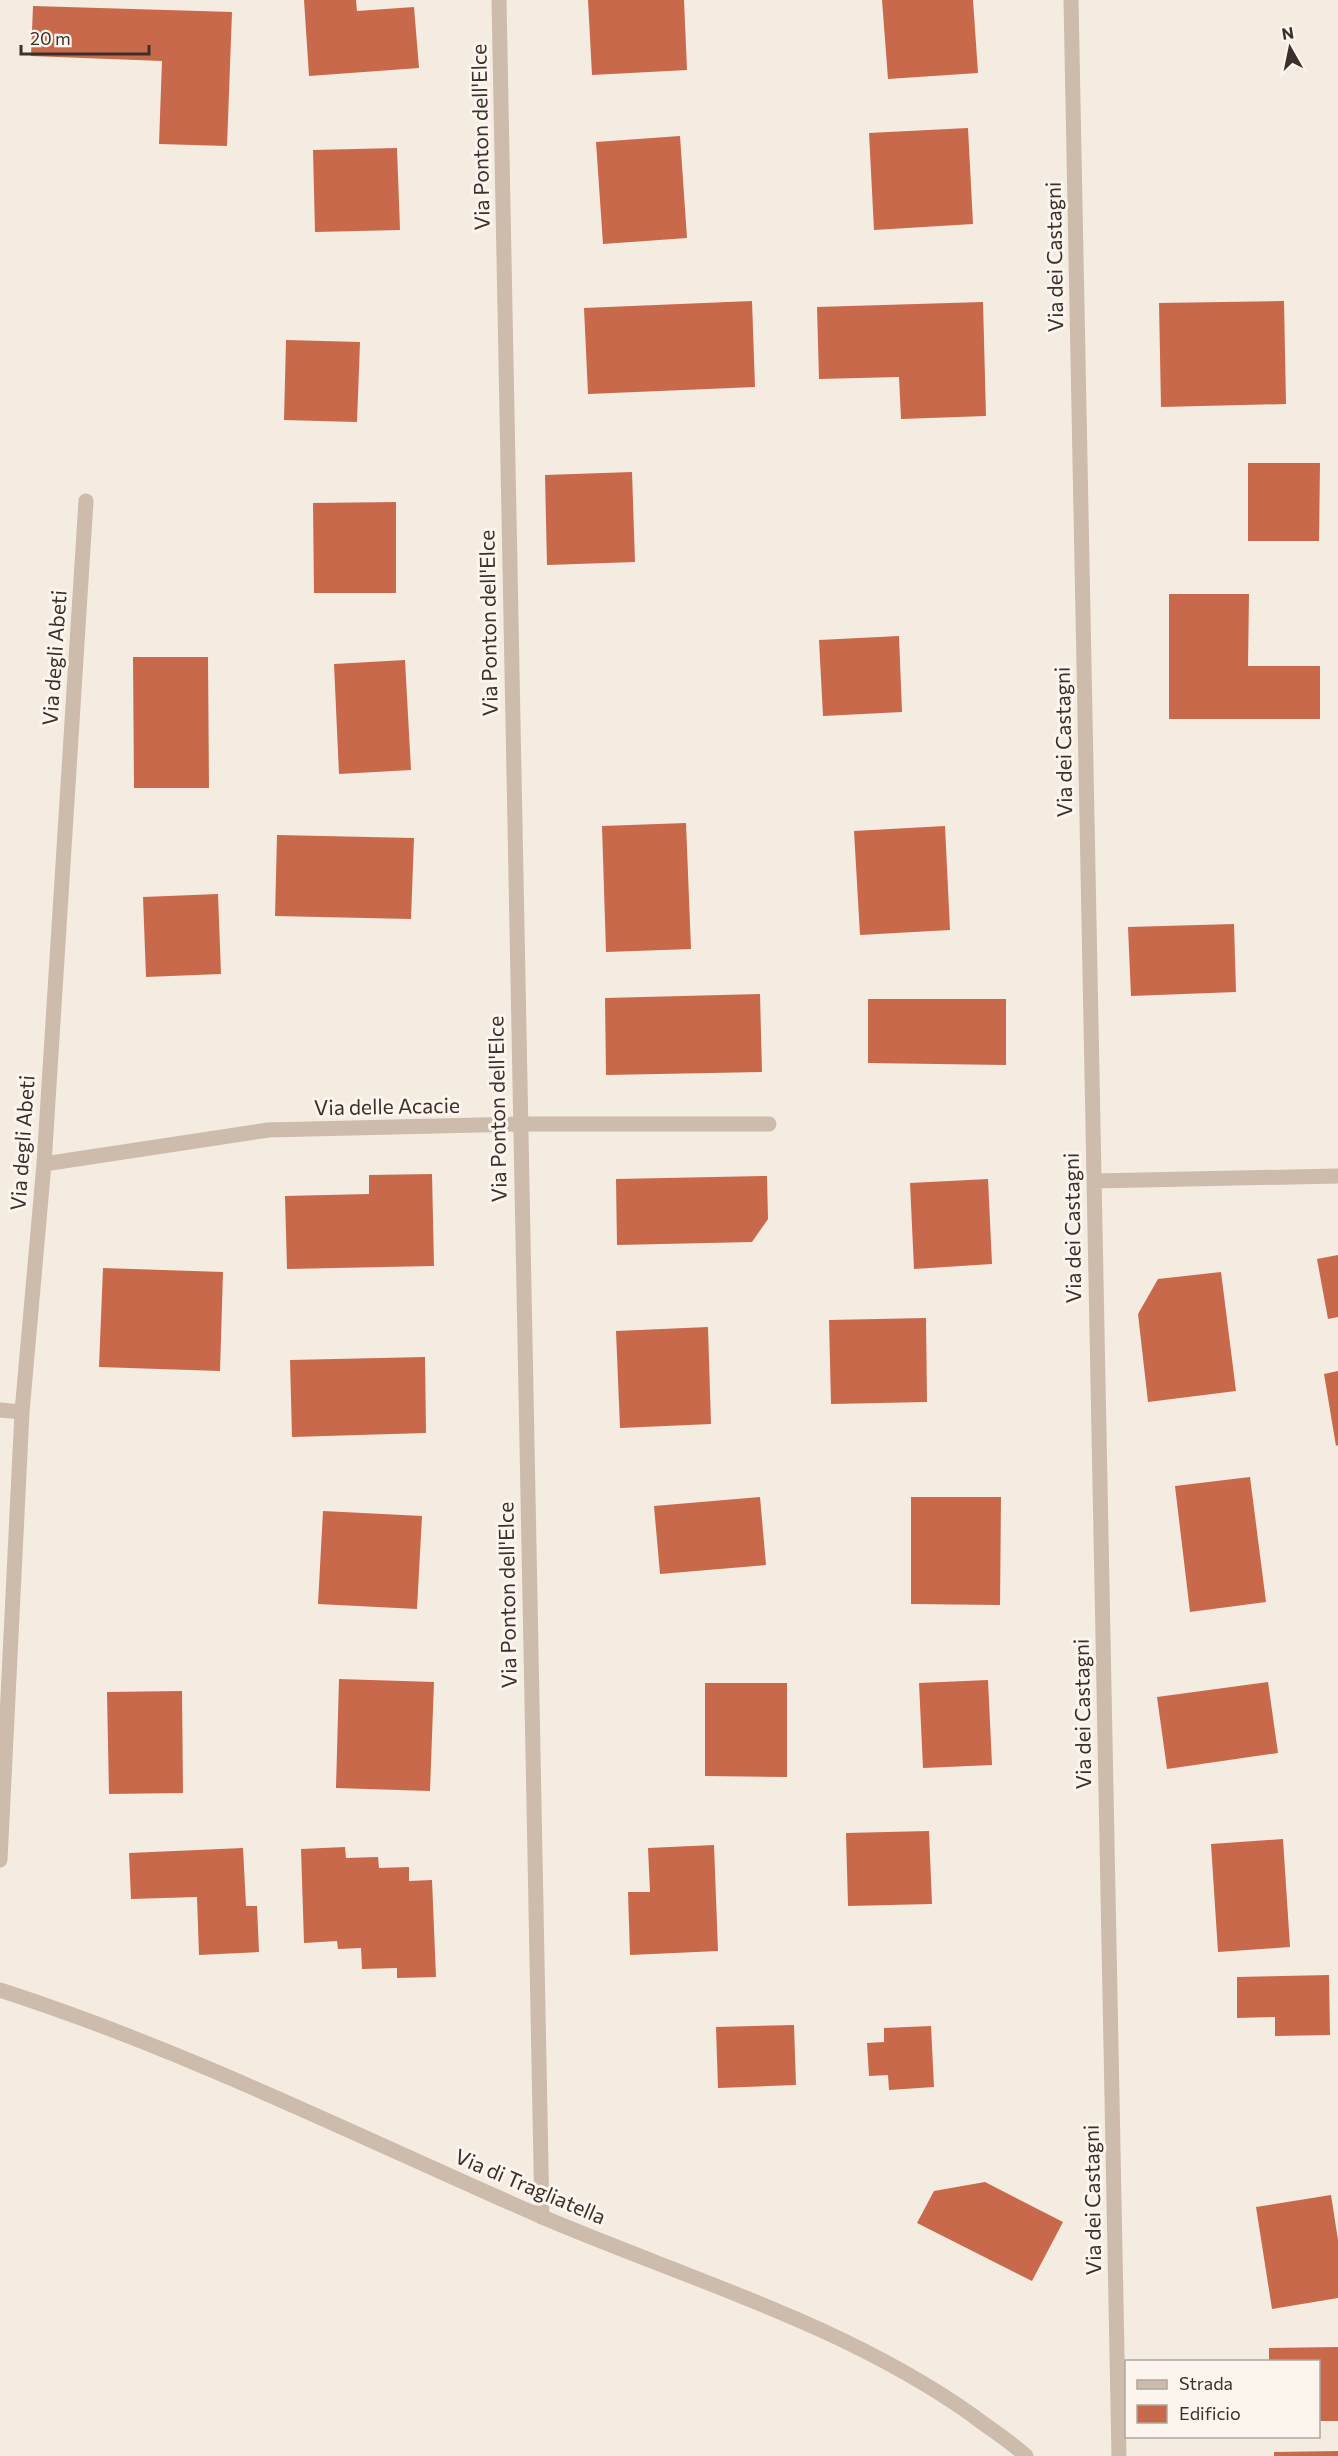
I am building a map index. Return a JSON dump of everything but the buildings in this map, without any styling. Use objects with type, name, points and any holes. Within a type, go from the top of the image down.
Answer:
[{"type":"street","name":"Via Ponton dell'Elce","points":[[499,0],[519,1124],[542,2217]]},
{"type":"street","name":"Via dei Castagni","points":[[1071,0],[1119,2456]]},
{"type":"street","name":"Via degli Abeti","points":[[0,1860],[22,1412],[44,1164],[86,501]]},
{"type":"street","name":"Via delle Acacie","points":[[44,1164],[268,1130],[519,1124],[769,1124]]},
{"type":"street","points":[[1094,1181],[1338,1176]]},
{"type":"street","points":[[0,1410],[22,1412]]},
{"type":"street","name":"Via di Tragliatella","points":[[0,1990],[139,2039],[542,2217],[739,2295],[863,2350],[933,2388],[1026,2456]]}]
